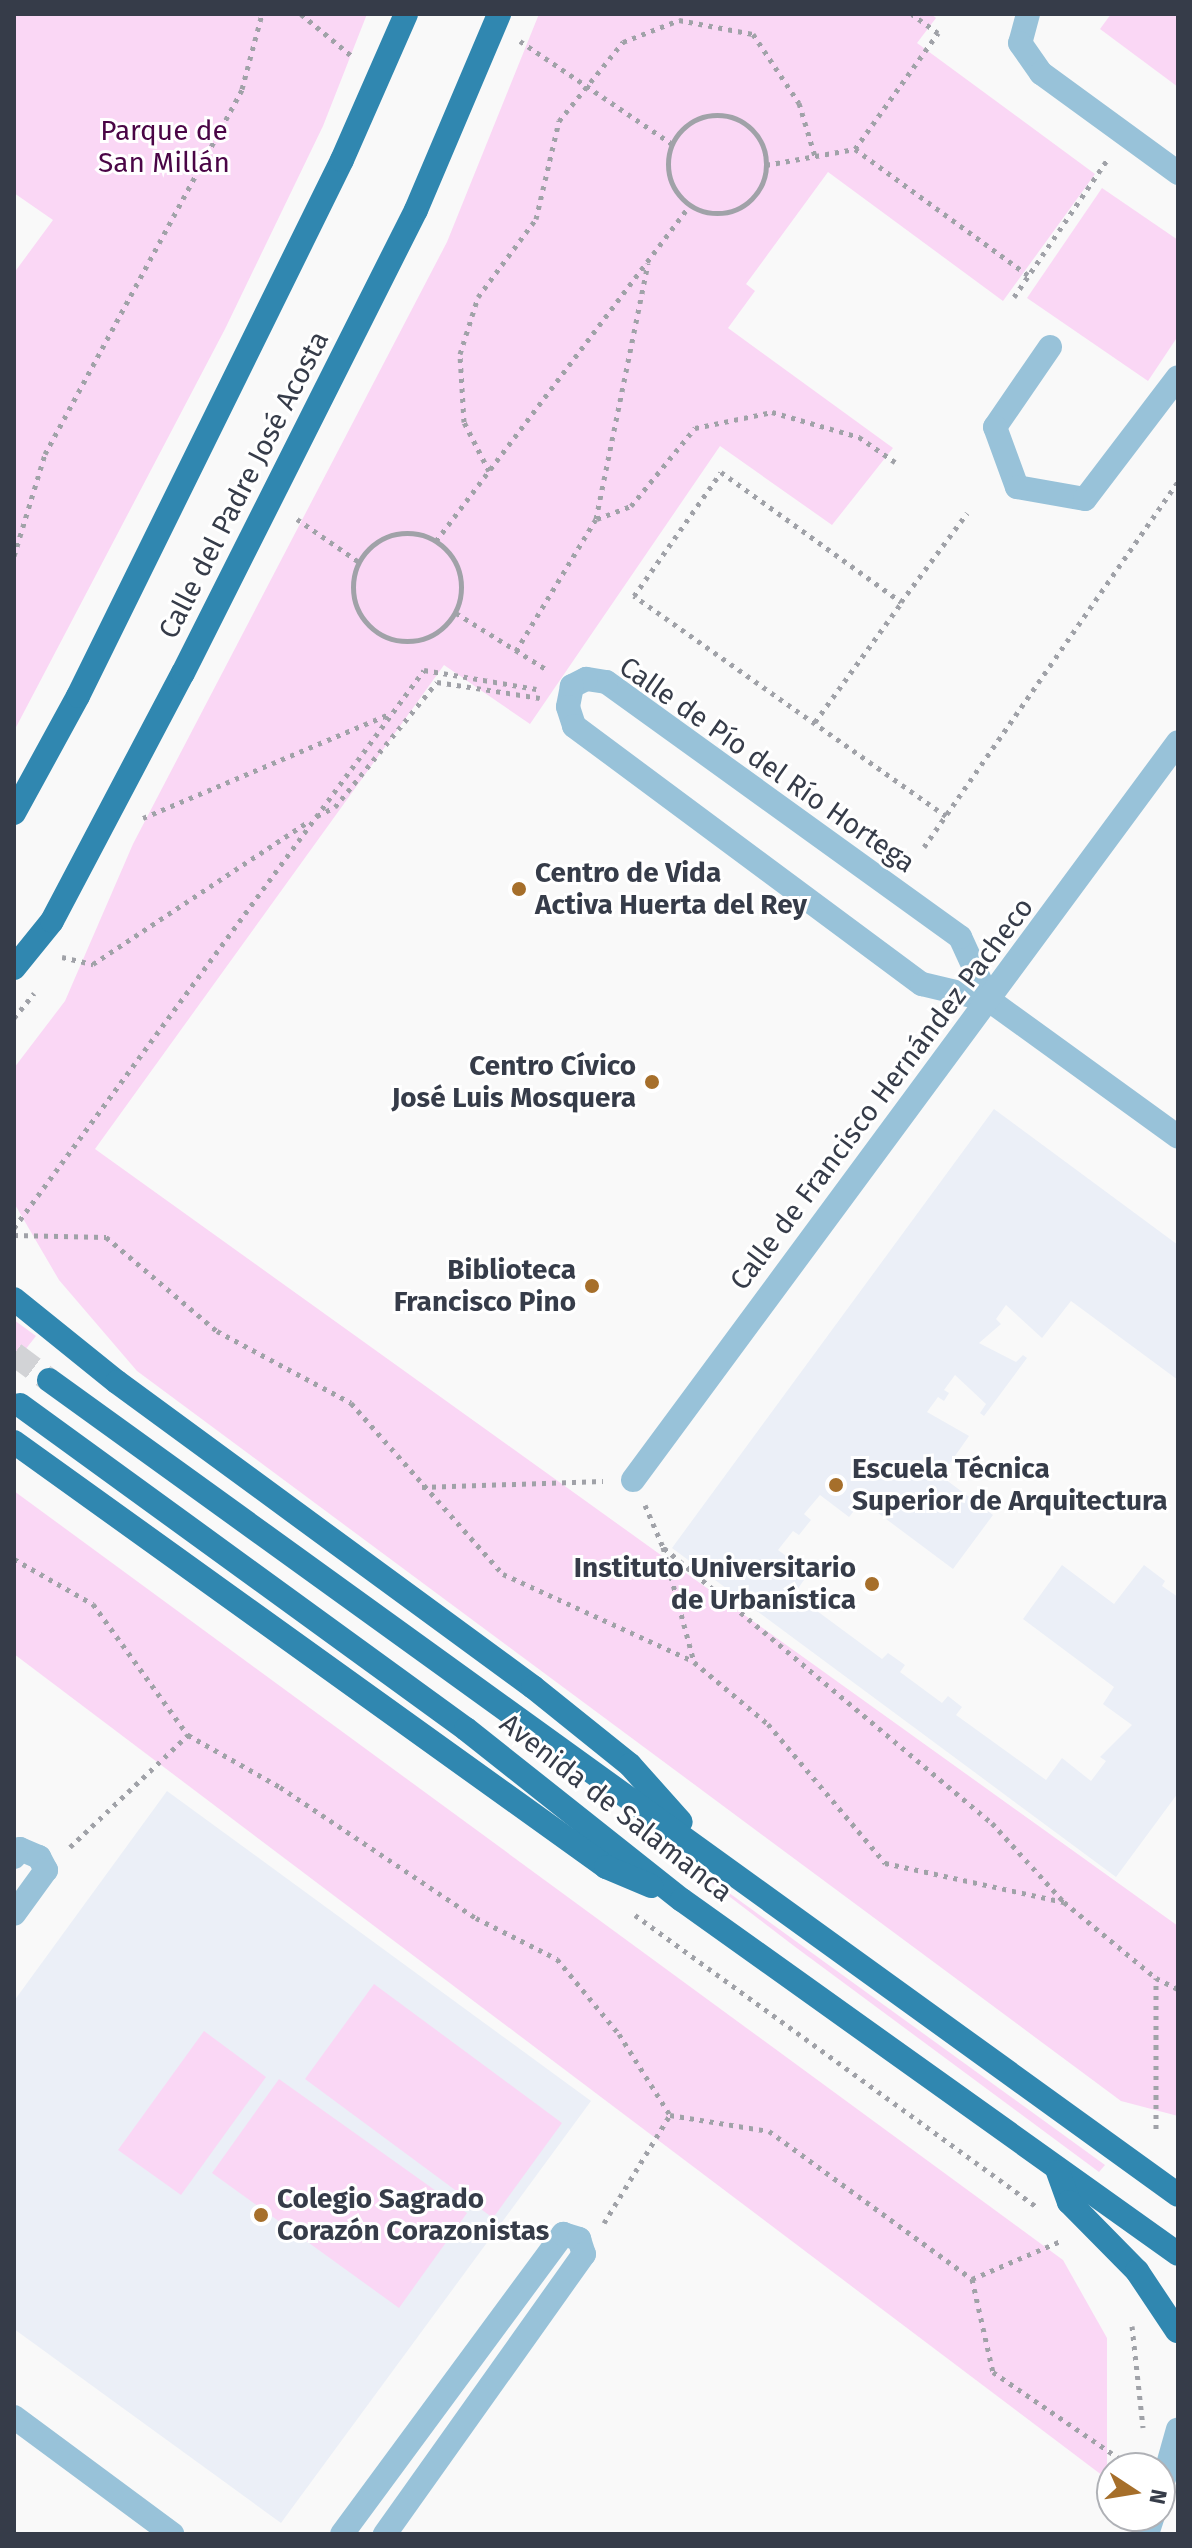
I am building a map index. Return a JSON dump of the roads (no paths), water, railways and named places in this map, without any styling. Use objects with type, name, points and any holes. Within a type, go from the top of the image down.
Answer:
[{"type":"highway","name":"Calle del Padre José Acosta","points":[[14,813],[78,696],[328,189],[406,14]]},
{"type":"highway","name":"Calle del Padre José Acosta","points":[[14,968],[52,921],[183,673],[416,210],[499,14]]},
{"type":"highway","points":[[14,1299],[128,1391],[545,1696],[630,1765],[712,1856]]},
{"type":"highway","name":"Avenida de Salamanca","points":[[49,1380],[1178,2195]]},
{"type":"highway","name":"Avenida de Salamanca","points":[[20,1405],[466,1729],[682,1900],[1058,2172],[1178,2254]]},
{"type":"highway","points":[[14,1442],[606,1867],[682,1900]]},
{"type":"highway","points":[[1058,2172],[1069,2202],[1137,2271],[1178,2332]]},
{"type":"street","points":[[1028,14],[1020,43],[1041,73],[1178,173]]},
{"type":"street","points":[[1050,347],[995,427],[1017,487],[1085,499],[1178,377]]},
{"type":"street","name":"Calle de Pío del Río Hortega","points":[[989,1000],[960,937],[606,682],[586,679],[572,686],[568,707],[574,726],[922,984],[989,1000],[1178,1137]]},
{"type":"street","name":"Calle de Francisco Hernández Pacheco","points":[[633,1480],[1178,742]]},
{"type":"street","points":[[14,1857],[20,1849],[39,1857],[46,1870],[14,1914]]},
{"type":"street","points":[[342,2534],[563,2234],[579,2239],[584,2254],[385,2534]]},
{"type":"street","points":[[14,2417],[172,2534]]},
{"type":"street","points":[[1172,2452],[1178,2429]]},
{"type":"tunnel","points":[[14,1354],[49,1380]]},
{"type":"place","name":"Centro de Vida Activa Huerta del Rey","points":[[519,889]]},
{"type":"place","name":"Centro Cívico José Luis Mosquera","points":[[652,1082]]},
{"type":"place","name":"Biblioteca Francisco Pino","points":[[592,1286]]},
{"type":"place","name":"Escuela Técnica Superior de Arquitectura","points":[[836,1485]]},
{"type":"place","name":"Instituto Universitario de Urbanística","points":[[872,1584]]},
{"type":"place","name":"Colegio Sagrado Corazón Corazonistas","points":[[261,2215]]},
{"type":"park label","name":"Parque de San Millán","points":[[164,147]]}]
